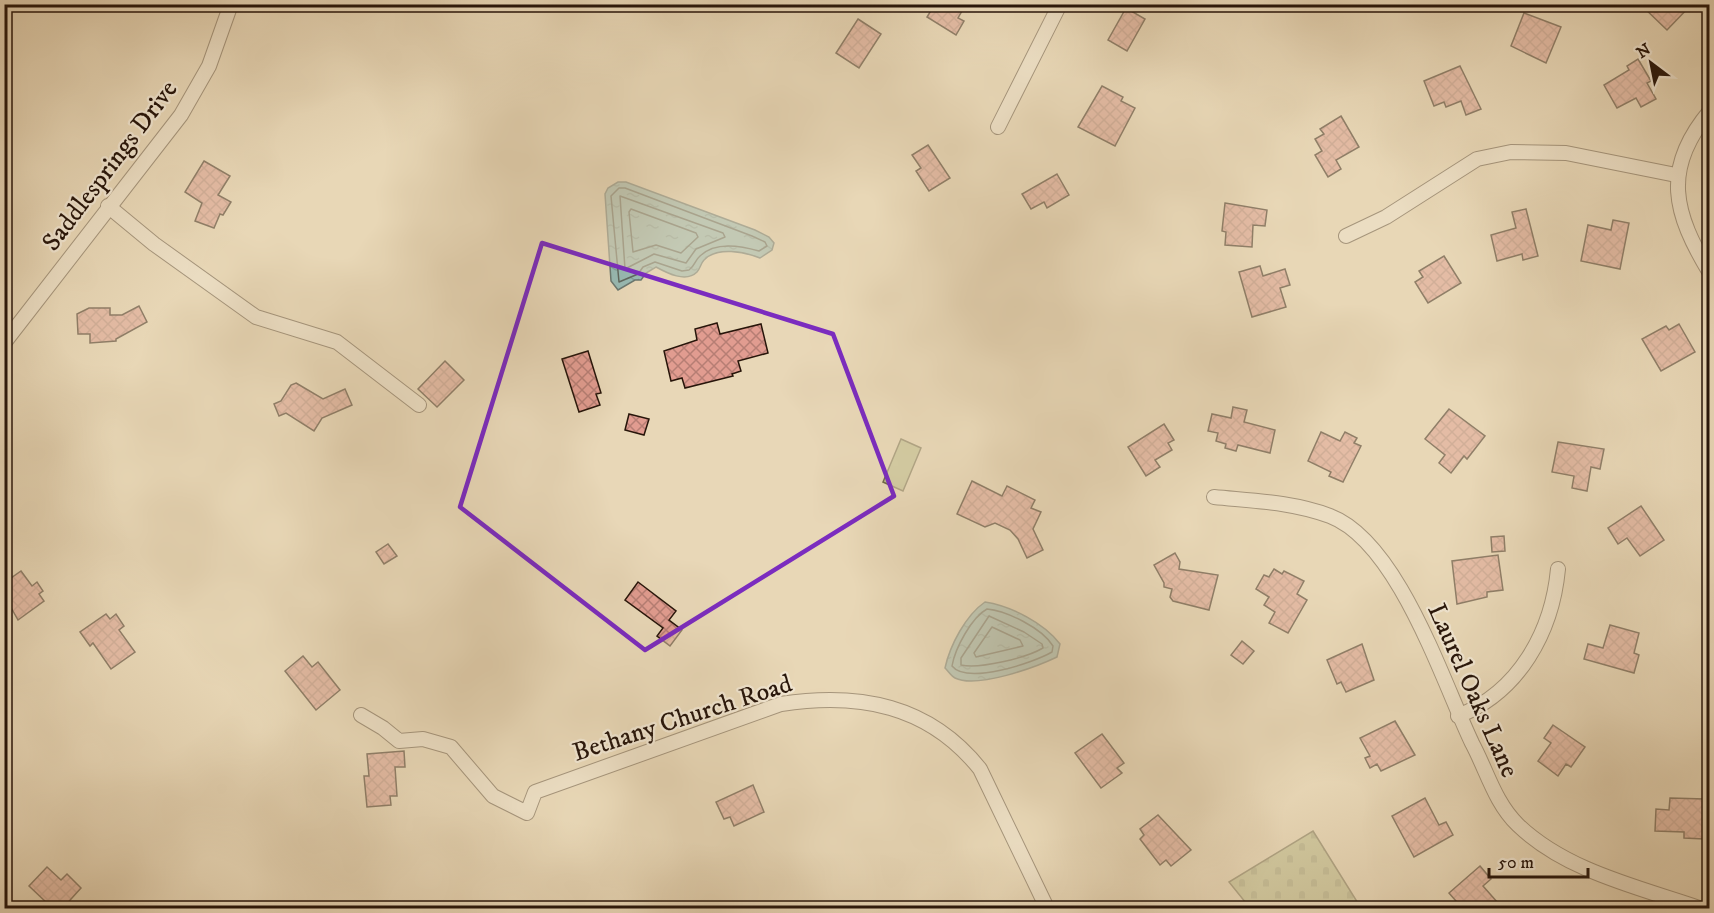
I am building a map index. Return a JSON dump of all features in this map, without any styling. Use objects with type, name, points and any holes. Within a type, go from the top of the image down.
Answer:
[{"type":"street","name":"Saddlesprings Drive","points":[[4,343],[108,206],[181,115],[196,91],[220,39],[231,4]]},
{"type":"street","points":[[998,127],[1060,4]]},
{"type":"street","points":[[1710,111],[1696,128],[1676,175],[1683,223],[1710,273]]},
{"type":"street","points":[[1346,236],[1386,217],[1477,159],[1511,152],[1566,153],[1676,175]]},
{"type":"street","points":[[108,206],[154,244],[256,316],[337,342],[419,405]]},
{"type":"street","name":"Laurel Oaks Lane","points":[[1214,497],[1291,504],[1312,510],[1333,517],[1367,544],[1404,591],[1495,795],[1520,826],[1551,850],[1586,868],[1699,909]]},
{"type":"street","points":[[1458,716],[1492,699],[1507,686],[1525,662],[1548,619],[1558,569]]},
{"type":"street","name":"Bethany Church Road","points":[[361,715],[399,741],[423,739],[451,747],[493,795],[527,813],[535,792],[781,704],[816,698],[847,699],[878,704],[930,725],[967,753],[981,770],[1047,909]]},
{"type":"highlighted area","points":[[542,243],[833,334],[894,496],[645,650],[460,507]]},
{"type":"green space","points":[[901,439],[921,448],[903,491],[883,482]]},
{"type":"green space","points":[[1313,831],[1361,908],[1250,908],[1229,882]]},
{"type":"water","points":[[618,182],[626,182],[755,230],[769,237],[774,243],[772,250],[760,258],[739,252],[716,253],[704,260],[697,272],[688,277],[677,276],[656,267],[646,273],[641,280],[635,280],[618,290],[611,281],[605,194],[608,188]]},
{"type":"water","points":[[985,602],[1005,607],[1045,629],[1060,644],[1057,657],[1021,671],[991,679],[965,681],[954,677],[945,668],[951,650],[965,623]]},
{"type":"building","points":[[935,4],[966,4],[958,18],[964,21],[956,35],[927,17]]},
{"type":"building","points":[[1640,4],[1692,4],[1667,30]]},
{"type":"building","points":[[1126,8],[1145,19],[1127,51],[1108,40]]},
{"type":"building","points":[[1524,13],[1561,27],[1546,63],[1511,46]]},
{"type":"building","points":[[858,19],[881,34],[859,68],[836,53]]},
{"type":"building","points":[[1638,59],[1651,81],[1647,83],[1656,99],[1641,107],[1636,98],[1617,108],[1604,85],[1629,70],[1627,66]]},
{"type":"building","points":[[1460,66],[1481,109],[1466,115],[1461,101],[1446,107],[1444,102],[1434,106],[1424,81]]},
{"type":"building","points":[[1102,86],[1123,97],[1121,101],[1135,108],[1115,146],[1078,127]]},
{"type":"building","points":[[1341,116],[1359,147],[1336,160],[1341,169],[1328,177],[1315,155],[1322,151],[1315,139],[1324,134],[1320,129]]},
{"type":"building","points":[[928,145],[950,178],[929,191],[916,171],[921,168],[912,155]]},
{"type":"building","points":[[204,161],[230,176],[218,195],[231,202],[223,215],[220,214],[214,228],[195,221],[202,203],[185,192]]},
{"type":"building","points":[[1057,174],[1069,195],[1047,208],[1044,202],[1031,209],[1022,194]]},
{"type":"building","points":[[1225,203],[1267,210],[1265,226],[1253,225],[1252,247],[1225,245],[1226,232],[1222,231]]},
{"type":"building","points":[[1526,209],[1538,256],[1523,260],[1522,254],[1497,261],[1491,235],[1516,228],[1512,212]]},
{"type":"building","points":[[1613,220],[1629,223],[1620,269],[1581,261],[1588,225],[1611,230]]},
{"type":"building","points":[[1444,256],[1461,283],[1428,303],[1415,282],[1423,277],[1419,271]]},
{"type":"building","points":[[1260,266],[1263,276],[1285,269],[1290,285],[1280,288],[1286,307],[1252,317],[1239,272]]},
{"type":"building","points":[[139,306],[147,322],[116,341],[90,343],[90,334],[78,334],[77,314],[89,308],[110,308],[110,315],[122,315]]},
{"type":"building","points":[[717,323],[720,334],[761,324],[768,353],[738,361],[741,371],[732,374],[733,376],[685,388],[682,378],[671,381],[664,351],[697,340],[695,329]]},
{"type":"building","points":[[1679,324],[1695,352],[1661,371],[1642,339],[1666,326],[1669,330]]},
{"type":"building","points":[[588,351],[601,393],[596,394],[600,405],[579,412],[562,359]]},
{"type":"building","points":[[445,361],[464,380],[437,407],[418,389]]},
{"type":"building","points":[[296,383],[323,399],[345,389],[352,405],[322,418],[314,431],[286,413],[279,416],[274,404],[281,401],[291,385]]},
{"type":"building","points":[[1233,407],[1247,410],[1244,422],[1275,430],[1270,453],[1238,445],[1236,451],[1225,448],[1226,444],[1216,441],[1218,433],[1208,431],[1212,414],[1231,418]]},
{"type":"building","points":[[1449,409],[1485,436],[1467,459],[1464,456],[1451,473],[1439,463],[1445,455],[1425,439]]},
{"type":"building","points":[[629,414],[649,419],[644,435],[625,430]]},
{"type":"building","points":[[1164,424],[1174,440],[1168,443],[1172,450],[1155,460],[1160,467],[1146,476],[1128,447]]},
{"type":"building","points":[[1321,432],[1340,441],[1345,432],[1357,438],[1354,443],[1361,446],[1343,482],[1329,476],[1331,472],[1308,461]]},
{"type":"building","points":[[1558,442],[1604,449],[1600,469],[1591,467],[1587,491],[1572,488],[1574,476],[1552,472]]},
{"type":"building","points":[[972,481],[1002,496],[1007,486],[1035,500],[1031,508],[1041,512],[1033,529],[1043,550],[1027,558],[1018,539],[1010,530],[995,523],[985,527],[957,514]]},
{"type":"building","points":[[1641,506],[1664,540],[1640,556],[1627,538],[1618,544],[1608,528]]},
{"type":"building","points":[[1504,536],[1505,551],[1492,552],[1491,537]]},
{"type":"building","points":[[388,544],[397,556],[384,564],[376,552]]},
{"type":"building","points":[[1175,553],[1180,562],[1179,569],[1218,575],[1209,610],[1173,601],[1170,597],[1172,589],[1164,587],[1154,565]]},
{"type":"building","points":[[1498,555],[1503,590],[1487,592],[1487,597],[1457,604],[1452,561]]},
{"type":"building","points":[[1274,569],[1282,574],[1284,571],[1304,581],[1297,594],[1307,600],[1288,633],[1269,623],[1275,612],[1264,605],[1269,597],[1256,589],[1264,575],[1269,577]]},
{"type":"building","points":[[21,571],[32,586],[37,582],[43,591],[39,594],[44,601],[18,620],[4,595],[4,583]]},
{"type":"building","points":[[638,582],[676,611],[669,620],[682,630],[670,646],[657,636],[663,628],[625,600]]},
{"type":"building","points":[[106,614],[110,619],[116,614],[124,626],[119,630],[135,652],[111,669],[93,643],[90,646],[80,632]]},
{"type":"building","points":[[1610,625],[1639,633],[1634,653],[1639,655],[1634,673],[1584,659],[1588,644],[1603,648]]},
{"type":"building","points":[[1242,641],[1254,651],[1243,664],[1231,655]]},
{"type":"building","points":[[1362,644],[1374,680],[1346,692],[1341,682],[1337,684],[1327,660]]},
{"type":"building","points":[[303,656],[312,667],[318,662],[340,690],[316,710],[285,671]]},
{"type":"building","points":[[1395,721],[1415,755],[1381,771],[1377,764],[1370,768],[1365,758],[1370,756],[1360,738]]},
{"type":"building","points":[[1553,725],[1585,747],[1571,767],[1566,764],[1558,776],[1538,761],[1551,743],[1544,738]]},
{"type":"building","points":[[1102,734],[1124,763],[1117,768],[1122,773],[1101,788],[1075,753]]},
{"type":"building","points":[[404,751],[405,767],[395,767],[397,796],[390,796],[391,805],[367,807],[364,776],[369,776],[367,754]]},
{"type":"building","points":[[753,785],[764,812],[734,826],[730,817],[724,819],[716,802]]},
{"type":"building","points":[[1425,798],[1439,825],[1446,822],[1453,835],[1414,857],[1392,816]]},
{"type":"building","points":[[1670,798],[1705,799],[1704,839],[1684,838],[1684,832],[1655,831],[1656,809],[1669,810]]},
{"type":"building","points":[[1158,815],[1191,850],[1171,866],[1166,860],[1160,865],[1140,839],[1144,835],[1140,829]]},
{"type":"building","points":[[1480,866],[1491,879],[1483,886],[1498,903],[1492,909],[1463,909],[1449,893]]},
{"type":"building","points":[[47,867],[61,880],[67,874],[81,888],[62,909],[43,909],[48,904],[29,886]]}]
